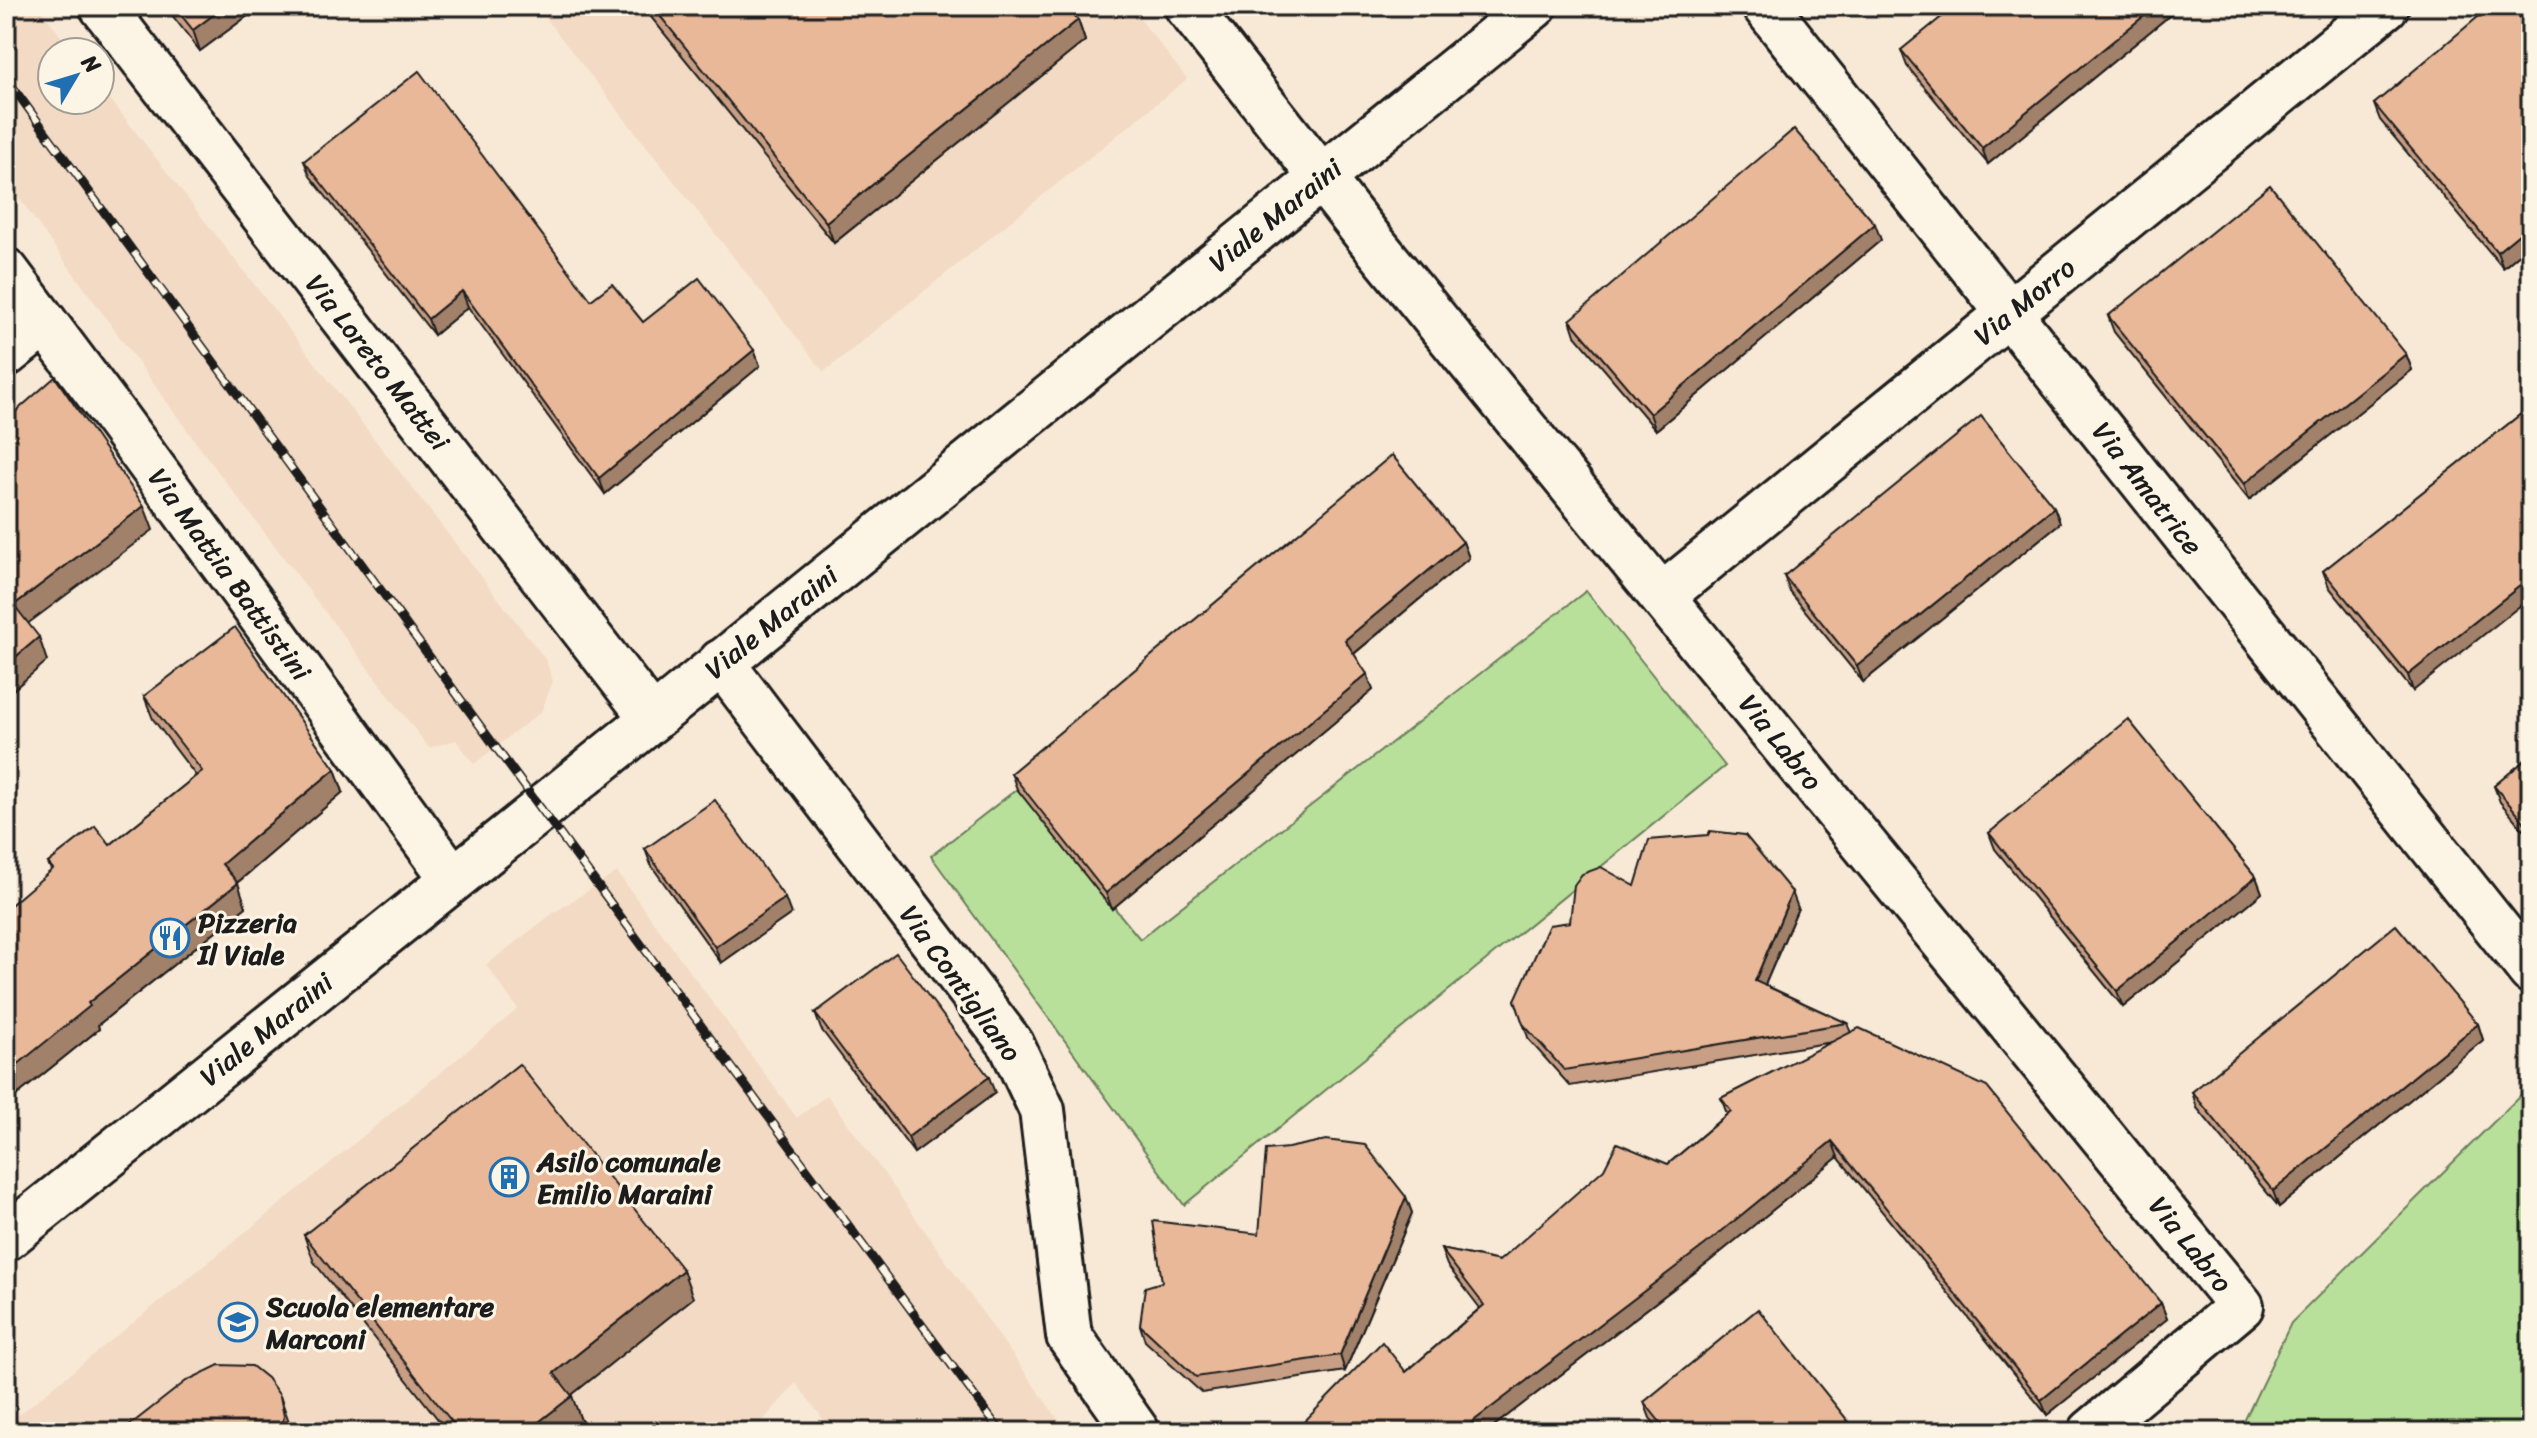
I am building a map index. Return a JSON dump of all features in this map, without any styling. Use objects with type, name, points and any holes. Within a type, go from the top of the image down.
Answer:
[{"type":"street","name":"Via Loreto Mattei","points":[[102,6],[652,718]]},
{"type":"street","name":"Via Labro","points":[[1187,6],[1321,178],[2241,1306],[2091,1432]]},
{"type":"street","name":"Viale Maraini","points":[[9,1229],[453,879],[1534,6]]},
{"type":"street","name":"Via Amatrice","points":[[1765,6],[2531,971]]},
{"type":"street","name":"Via Morro","points":[[1662,596],[2386,6]]},
{"type":"street","name":"Via Mattia Battistini","points":[[6,271],[453,879]]},
{"type":"street","points":[[6,354],[45,323]]},
{"type":"street","name":"Via Contigliano","points":[[721,662],[1011,1044],[1042,1110],[1069,1336],[1137,1432]]},
{"type":"shaded area","points":[[6,6],[38,6],[61,36],[36,36],[36,116],[116,116],[116,107],[546,660],[553,681],[541,712],[474,764],[456,740],[429,748],[200,448],[6,180]]},
{"type":"shaded area","points":[[536,6],[1130,6],[1187,79],[824,372]]},
{"type":"shaded area","points":[[617,872],[797,1118],[827,1095],[1067,1432],[833,1432],[796,1383],[753,1432],[6,1432],[6,1425],[518,1009],[486,965],[552,914]]},
{"type":"green space","points":[[1586,591],[1725,766],[1184,1205],[931,856],[1017,789],[1140,939]]},
{"type":"green space","points":[[2531,1085],[2531,1432],[2239,1432],[2291,1323]]},
{"type":"building","points":[[174,6],[225,6],[193,30]]},
{"type":"building","points":[[652,6],[1067,6],[1078,20],[826,222]]},
{"type":"building","points":[[1955,6],[2156,6],[1982,148],[1901,50]]},
{"type":"building","points":[[2491,6],[2511,6],[2531,30],[2531,224],[2497,252],[2374,104]]},
{"type":"building","points":[[419,71],[591,300],[612,284],[643,322],[699,278],[754,350],[599,478],[462,291],[428,319],[304,161]]},
{"type":"building","points":[[1794,129],[1875,224],[1650,414],[1570,320]]},
{"type":"building","points":[[2270,185],[2406,354],[2244,484],[2108,316]]},
{"type":"building","points":[[55,377],[144,506],[14,605],[39,637],[6,665],[6,420]]},
{"type":"building","points":[[2531,406],[2531,577],[2408,675],[2323,571]]},
{"type":"building","points":[[1981,416],[2054,507],[1857,666],[1784,576]]},
{"type":"building","points":[[1392,455],[1463,542],[1345,640],[1367,674],[1106,893],[1011,773]]},
{"type":"building","points":[[235,627],[335,769],[222,864],[238,883],[88,1003],[90,1006],[6,1074],[6,909],[53,869],[48,863],[95,826],[110,845],[202,771],[144,696]]},
{"type":"building","points":[[2128,719],[2256,877],[2117,991],[1989,833]]},
{"type":"building","points":[[2531,755],[2531,830],[2494,786]]},
{"type":"building","points":[[715,800],[785,898],[715,947],[645,849]]},
{"type":"building","points":[[1710,831],[1745,835],[1792,892],[1755,981],[1847,1023],[1564,1070],[1523,1024],[1515,1000],[1549,925],[1570,922],[1574,885],[1582,874],[1601,867],[1635,886],[1649,840],[1708,835]]},
{"type":"building","points":[[2396,925],[2478,1024],[2273,1191],[2192,1092]]},
{"type":"building","points":[[896,953],[989,1077],[908,1137],[815,1013]]},
{"type":"building","points":[[1859,1028],[1987,1087],[2161,1303],[2041,1400],[1832,1141],[1706,1244],[1459,1432],[1294,1432],[1382,1342],[1406,1372],[1484,1305],[1441,1249],[1499,1261],[1604,1169],[1617,1143],[1668,1164],[1731,1111],[1721,1098]]},
{"type":"building","name":"Asilo comunale Emilio Maraini","points":[[519,1064],[683,1270],[554,1373],[572,1396],[526,1432],[460,1432],[304,1235]]},
{"type":"building","points":[[1326,1140],[1365,1145],[1406,1197],[1340,1355],[1196,1377],[1140,1325],[1145,1287],[1162,1282],[1153,1221],[1259,1234],[1266,1150]]},
{"type":"building","points":[[1758,1309],[1857,1432],[1668,1432],[1644,1402]]},
{"type":"building","points":[[219,1365],[252,1366],[267,1378],[280,1396],[284,1416],[280,1432],[121,1432],[186,1381]]},
{"type":"railway","points":[[6,78],[1001,1432]]},
{"type":"place","name":"Pizzeria Il Viale","points":[[170,938]]},
{"type":"place","name":"Asilo comunale Emilio Maraini","points":[[509,1177]]},
{"type":"place","name":"Scuola elementare Marconi","points":[[238,1322]]}]
